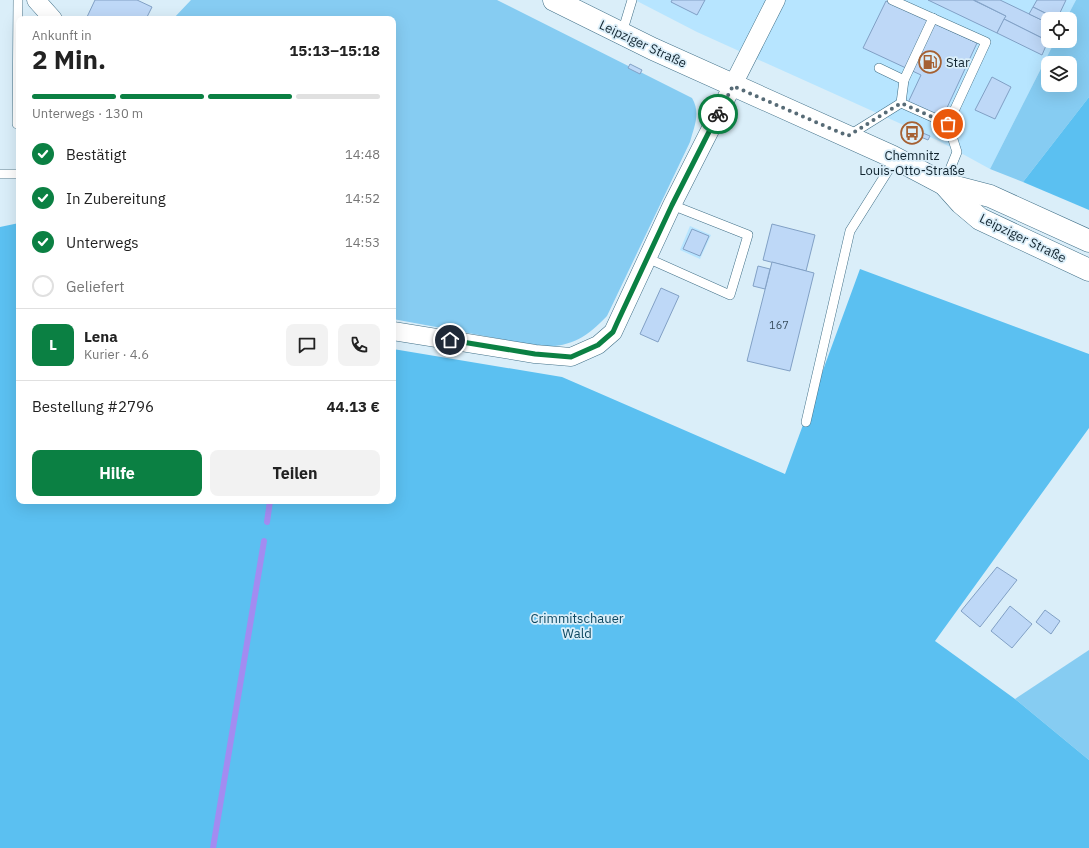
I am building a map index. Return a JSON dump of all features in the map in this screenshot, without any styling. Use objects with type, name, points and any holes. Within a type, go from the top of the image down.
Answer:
[{"type":"main road","name":"Leipziger Straße","points":[[554,0],[621,34],[733,86],[896,158],[944,184],[990,196],[1089,241]]},
{"type":"main road","name":"Leipziger Straße","points":[[944,184],[961,203],[980,219],[1089,270]]},
{"type":"street","points":[[36,0],[50,16]]},
{"type":"street","points":[[396,331],[535,354],[571,357],[598,345],[613,332],[672,205],[776,0]]},
{"type":"lane","points":[[18,0],[18,16]]},
{"type":"lane","points":[[621,34],[632,0]]},
{"type":"lane","points":[[892,0],[986,42],[948,124],[957,152],[944,184]]},
{"type":"lane","points":[[901,103],[904,80],[933,18]]},
{"type":"lane","points":[[879,68],[904,80]]},
{"type":"lane","points":[[901,103],[948,124]]},
{"type":"lane","points":[[848,136],[901,103]]},
{"type":"lane","points":[[806,422],[850,231],[896,158]]},
{"type":"lane","points":[[0,174],[16,174]]},
{"type":"lane","points":[[647,258],[730,295],[748,235],[672,205]]},
{"type":"shaded area","points":[[191,0],[497,0],[692,98],[696,109],[695,125],[690,142],[607,316],[586,335],[563,345],[543,347],[396,320],[396,16],[176,16]]},
{"type":"shaded area","points":[[635,0],[1076,0],[1070,12],[1041,12],[1041,48],[1051,48],[1047,56],[1041,56],[1041,69],[990,169],[939,141],[697,32]]},
{"type":"shaded area","points":[[1076,0],[1089,0],[1089,97],[1023,182],[990,169],[1041,69],[1041,92],[1077,92],[1077,56],[1047,56],[1051,48],[1077,48],[1077,12],[1070,12]]},
{"type":"shaded area","points":[[690,226],[711,235],[700,259],[680,250]]},
{"type":"shaded area","points":[[1089,650],[1089,760],[1015,699]]},
{"type":"green space","points":[[1089,97],[1089,210],[1023,182]]},
{"type":"green space","name":"Crimmitschauer Wald","points":[[16,224],[16,504],[396,504],[396,349],[562,377],[785,474],[860,269],[1089,354],[1089,428],[935,641],[1015,699],[1089,760],[1089,848],[0,848],[0,227]]},
{"type":"building","points":[[95,0],[137,0],[152,7],[148,16],[87,16]]},
{"type":"building","points":[[672,0],[705,0],[697,15],[671,2]]},
{"type":"building","points":[[928,0],[973,0],[1006,16],[997,33]]},
{"type":"building","points":[[974,0],[1000,0],[1041,20],[1041,38],[1004,19],[1006,16]]},
{"type":"building","points":[[1037,0],[1066,0],[1060,12],[1043,12],[1033,7]]},
{"type":"building","name":"Star","points":[[886,1],[977,43],[939,125],[905,109],[921,75],[863,48]]},
{"type":"building","points":[[1033,7],[1043,12],[1041,12],[1041,20],[1029,14]]},
{"type":"building","points":[[1004,19],[1041,38],[1041,48],[1045,48],[1042,55],[997,33]]},
{"type":"building","points":[[630,64],[642,70],[640,74],[628,68]]},
{"type":"building","points":[[992,77],[1011,87],[995,119],[975,110]]},
{"type":"building","points":[[918,131],[930,136],[928,140],[916,135]]},
{"type":"building","points":[[772,224],[815,235],[806,271],[763,260]]},
{"type":"building","points":[[692,229],[709,236],[700,256],[683,249]]},
{"type":"building","points":[[772,262],[814,273],[790,371],[747,361]]},
{"type":"building","points":[[758,266],[770,269],[765,289],[753,286]]},
{"type":"building","points":[[661,288],[679,296],[658,342],[640,334]]},
{"type":"building","points":[[997,567],[1017,580],[980,627],[961,611]]},
{"type":"building","points":[[1010,606],[1032,624],[1012,648],[991,631]]},
{"type":"building","points":[[1045,610],[1060,621],[1051,634],[1036,622]]},
{"type":"waterway","points":[[267,522],[270,504]]},
{"type":"waterway","points":[[213,848],[264,541]]},
{"type":"way so far","points":[[718,114],[733,86],[848,136],[901,103],[948,124]]},
{"type":"place","name":"Star","points":[[930,62]]},
{"type":"place","name":"Chemnitz Louis-Otto-Straße","points":[[912,133]]},
{"type":"route","points":[[450,340],[535,354],[571,357],[598,345],[613,332],[672,205],[718,114]]}]
